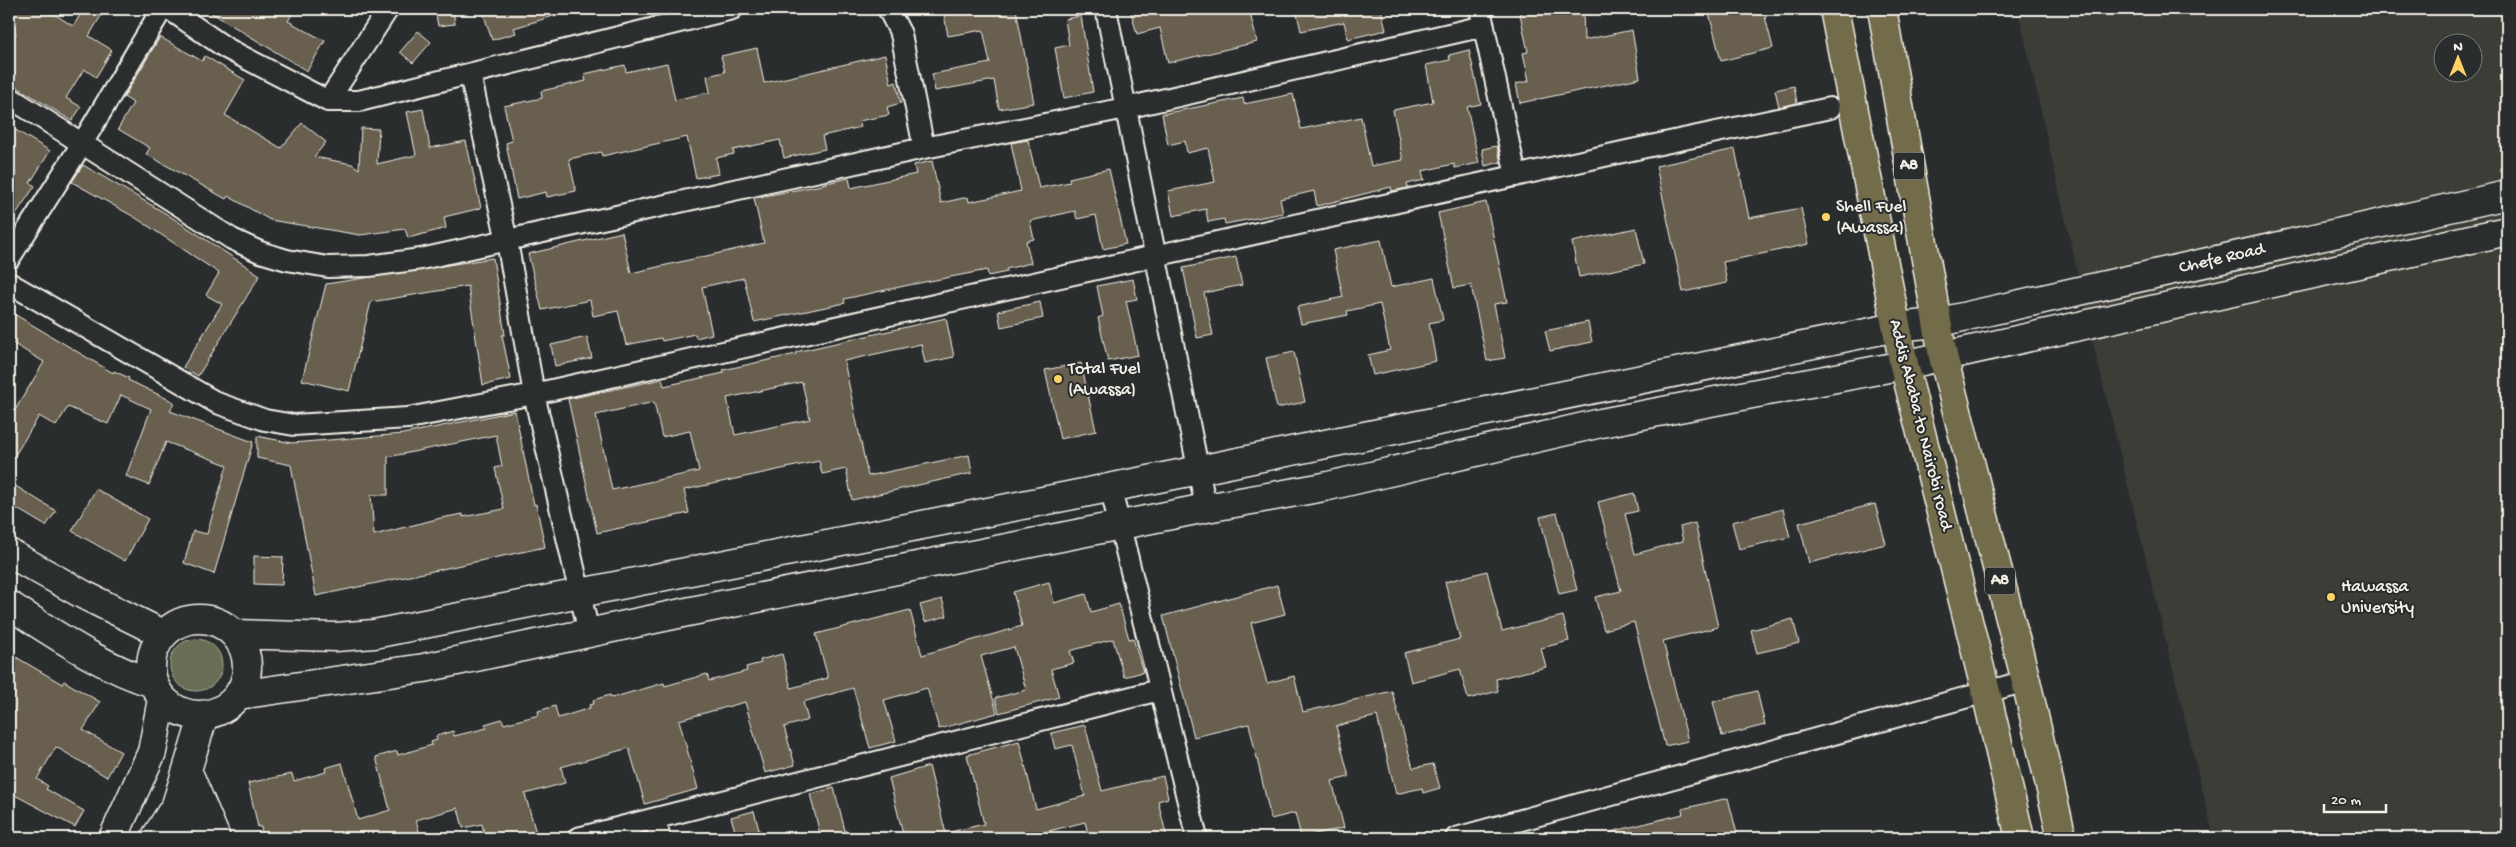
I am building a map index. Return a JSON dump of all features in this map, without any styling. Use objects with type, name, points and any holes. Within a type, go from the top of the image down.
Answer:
[{"type":"highway","name":"Addis Ababa to Nairobi road","points":[[1834,9],[1904,365],[1986,692],[2020,838]]},
{"type":"highway","name":"A8","points":[[1882,9],[1936,324],[2026,681],[2062,838]]},
{"type":"main road","name":"Chefe Road","points":[[234,634],[336,637],[374,634],[1110,486],[1199,470],[1896,327],[1936,324],[2507,195]]},
{"type":"main road","name":"Chefe Road","points":[[238,695],[424,668],[589,633],[1121,527],[1206,508],[1324,487],[1601,423],[1904,365],[2507,231]]},
{"type":"main road","points":[[9,553],[84,596],[163,634]]},
{"type":"main road","points":[[9,606],[96,659],[158,691],[174,708],[189,714],[204,715],[217,712],[238,695],[245,680],[247,664],[243,648],[234,634],[221,624],[206,620],[190,620],[176,625],[163,634],[154,649],[150,666],[158,691],[152,752],[117,830],[156,837],[176,805],[204,715]]},
{"type":"main road","points":[[187,770],[216,838]]},
{"type":"main road","points":[[176,805],[191,838]]},
{"type":"street","points":[[9,259],[162,9]]},
{"type":"street","points":[[169,9],[226,48],[328,101],[359,101],[732,9]]},
{"type":"street","points":[[328,101],[388,9]]},
{"type":"street","points":[[888,9],[901,34],[924,148]]},
{"type":"street","points":[[1106,9],[1206,508]]},
{"type":"street","points":[[9,97],[232,239],[260,252],[287,260],[328,267],[369,266],[421,259],[924,148],[1126,108],[1482,17],[1516,176]]},
{"type":"street","points":[[470,74],[507,241],[534,394],[589,633]]},
{"type":"street","points":[[9,283],[217,403],[266,420],[294,425],[408,418],[534,394],[1830,108]]},
{"type":"street","points":[[1110,486],[1197,838]]},
{"type":"street","points":[[1456,838],[2026,681]]},
{"type":"street","points":[[578,838],[658,829],[1160,690]]},
{"type":"shaded area","name":"Hawassa University","points":[[2018,9],[2507,9],[2507,838],[2214,838],[2096,355]]},
{"type":"green space","points":[[196,639],[206,641],[214,647],[220,655],[222,665],[220,675],[214,683],[206,689],[196,691],[186,689],[178,683],[172,675],[170,665],[172,655],[178,647],[186,641]]},
{"type":"building","points":[[9,9],[46,9],[73,26],[84,9],[105,9],[89,36],[112,50],[96,77],[84,69],[66,98],[81,107],[72,121],[9,82],[9,46],[16,33],[9,29]]},
{"type":"building","points":[[205,9],[295,9],[288,21],[325,41],[307,71]]},
{"type":"building","points":[[435,9],[453,9],[455,24],[438,26]]},
{"type":"building","points":[[482,9],[562,9],[563,13],[514,28],[516,33],[492,40]]},
{"type":"building","points":[[943,9],[1016,9],[1034,103],[999,109],[994,80],[935,91],[932,74],[990,63],[983,30],[948,36]]},
{"type":"building","points":[[1130,9],[1249,9],[1257,42],[1168,63],[1160,28],[1137,34]]},
{"type":"building","points":[[1296,9],[1381,9],[1386,30],[1348,39],[1344,22],[1301,31]]},
{"type":"building","points":[[1519,9],[1583,9],[1584,40],[1632,30],[1640,78],[1520,103],[1516,84],[1529,81],[1523,53],[1528,52]]},
{"type":"building","points":[[1708,9],[1763,9],[1773,48],[1721,61]]},
{"type":"building","points":[[1081,16],[1093,92],[1064,98],[1055,48],[1069,45],[1065,19]]},
{"type":"building","points":[[418,31],[431,42],[413,63],[400,52]]},
{"type":"building","points":[[160,37],[202,61],[205,56],[245,80],[225,115],[281,148],[302,123],[326,142],[314,157],[352,164],[359,169],[361,128],[379,129],[377,164],[416,155],[407,112],[423,109],[430,148],[466,141],[481,208],[444,217],[446,228],[408,238],[405,229],[360,235],[270,220],[228,196],[226,199],[146,154],[150,148],[118,129],[133,103],[124,97]]},
{"type":"building","points":[[757,48],[764,83],[885,55],[891,84],[896,82],[901,103],[887,107],[889,115],[859,121],[861,127],[822,136],[825,149],[784,158],[780,140],[733,150],[734,154],[716,158],[719,174],[696,178],[687,137],[602,156],[601,152],[569,159],[576,191],[547,197],[546,192],[517,199],[506,143],[512,141],[504,106],[542,98],[541,91],[586,81],[584,74],[625,65],[626,72],[667,63],[675,100],[710,92],[707,76],[725,72],[721,56]]},
{"type":"building","points":[[1469,50],[1481,104],[1467,107],[1479,163],[1455,168],[1454,164],[1422,171],[1424,180],[1407,184],[1408,188],[1392,191],[1391,187],[1317,206],[1314,191],[1280,199],[1283,213],[1225,224],[1224,219],[1208,222],[1206,209],[1173,216],[1168,191],[1215,182],[1208,148],[1187,153],[1185,141],[1168,145],[1162,114],[1243,98],[1244,104],[1293,94],[1301,129],[1361,117],[1371,166],[1403,160],[1393,110],[1433,102],[1426,65],[1450,60],[1449,55]]},
{"type":"building","points":[[1794,86],[1797,103],[1779,107],[1775,90]]},
{"type":"building","points":[[9,126],[50,151],[30,183],[35,186],[9,224]]},
{"type":"building","points":[[1028,140],[1039,188],[1070,182],[1069,178],[1109,169],[1126,244],[1103,249],[1096,215],[1077,219],[1075,211],[1030,221],[1034,239],[1026,241],[1031,263],[1006,269],[1007,272],[988,276],[987,270],[909,285],[844,299],[845,303],[754,322],[744,278],[702,287],[712,334],[696,338],[695,334],[662,341],[661,338],[626,345],[618,311],[593,316],[590,300],[542,310],[528,254],[622,232],[631,273],[764,243],[754,198],[849,178],[851,188],[916,174],[914,165],[932,161],[941,203],[968,197],[969,202],[1021,191],[1011,143]]},
{"type":"building","points":[[1497,146],[1501,162],[1485,166],[1482,149]]},
{"type":"building","points":[[1735,149],[1749,218],[1801,208],[1809,244],[1723,262],[1727,283],[1683,292],[1656,166]]},
{"type":"building","points":[[83,165],[165,213],[260,275],[198,376],[183,367],[222,304],[206,295],[219,273],[136,218],[72,182]]},
{"type":"building","points":[[1486,202],[1507,302],[1494,304],[1505,358],[1487,361],[1471,285],[1454,288],[1438,213]]},
{"type":"building","points":[[1636,228],[1644,264],[1579,277],[1572,242]]},
{"type":"building","points":[[1381,240],[1391,287],[1434,278],[1443,320],[1429,323],[1436,361],[1373,375],[1368,355],[1390,350],[1380,304],[1347,311],[1348,315],[1301,324],[1297,307],[1343,297],[1333,250]]},
{"type":"building","points":[[1236,257],[1242,285],[1204,293],[1213,335],[1197,338],[1183,268]]},
{"type":"building","points":[[493,258],[505,335],[502,335],[511,379],[483,385],[468,286],[371,302],[349,391],[302,380],[326,284]]},
{"type":"building","points":[[1133,279],[1137,299],[1126,301],[1138,355],[1108,361],[1098,318],[1103,316],[1097,286]]},
{"type":"building","points":[[1040,302],[1043,318],[1001,327],[998,311]]},
{"type":"building","points":[[9,311],[113,373],[114,371],[129,378],[128,380],[174,402],[170,411],[253,442],[214,574],[184,563],[193,531],[207,534],[227,465],[166,442],[149,485],[126,476],[151,409],[121,395],[108,424],[68,407],[56,426],[39,416],[9,465],[9,420],[44,362],[9,341]]},
{"type":"building","points":[[946,318],[954,357],[925,363],[921,344],[844,361],[868,476],[969,455],[972,473],[852,500],[846,469],[822,474],[819,461],[684,490],[689,513],[597,533],[568,399],[662,379],[664,386],[724,373],[723,370],[796,354],[796,352]],"holes":[[[802,382],[810,419],[735,435],[727,398]],[[654,402],[662,437],[690,431],[699,471],[612,490],[596,415]]]},
{"type":"building","points":[[1588,322],[1592,342],[1550,351],[1545,331]]},
{"type":"building","points":[[587,337],[592,358],[555,366],[551,345]]},
{"type":"building","points":[[1294,352],[1305,402],[1277,408],[1266,358]]},
{"type":"building","points":[[1081,363],[1096,431],[1060,439],[1045,370]]},
{"type":"building","points":[[515,411],[534,505],[536,504],[545,547],[316,596],[291,465],[257,458],[257,436],[292,443],[403,434]],"holes":[[[496,435],[502,466],[495,468],[504,509],[463,517],[463,514],[441,518],[374,535],[371,495],[388,495],[388,457]]]},
{"type":"building","points":[[9,482],[56,511],[46,526],[9,504]]},
{"type":"building","points":[[96,489],[148,519],[125,561],[72,531]]},
{"type":"building","points":[[1634,493],[1638,511],[1625,514],[1635,554],[1683,541],[1680,527],[1695,523],[1718,627],[1663,641],[1688,741],[1665,746],[1634,622],[1604,630],[1595,597],[1621,591],[1598,502]]},
{"type":"building","points":[[1875,504],[1886,544],[1809,563],[1799,523]]},
{"type":"building","points":[[1783,509],[1790,537],[1739,549],[1732,522]]},
{"type":"building","points":[[1557,513],[1577,590],[1559,594],[1540,517]]},
{"type":"building","points":[[254,556],[283,557],[282,585],[254,584]]},
{"type":"building","points":[[1487,571],[1502,631],[1563,616],[1569,641],[1541,648],[1546,667],[1496,679],[1498,691],[1468,699],[1460,669],[1411,682],[1404,653],[1460,639],[1445,582]]},
{"type":"building","points":[[1049,582],[1054,603],[1086,594],[1091,612],[1119,604],[1129,639],[1133,638],[1143,672],[1124,677],[1113,639],[1070,651],[1074,663],[1051,669],[1059,697],[999,713],[995,698],[1026,690],[1014,647],[981,656],[997,713],[939,729],[927,688],[884,700],[896,741],[870,748],[853,688],[803,702],[808,720],[784,727],[795,765],[765,773],[745,702],[679,720],[698,789],[645,804],[629,748],[561,767],[565,783],[525,794],[536,833],[517,838],[485,838],[482,824],[463,828],[458,808],[416,820],[421,838],[371,838],[369,834],[353,838],[263,838],[261,827],[258,827],[248,783],[292,774],[294,781],[326,772],[325,768],[342,763],[358,820],[390,810],[376,757],[397,751],[398,755],[432,745],[431,742],[437,740],[436,736],[453,731],[454,736],[487,728],[485,724],[502,719],[504,724],[539,715],[538,711],[555,706],[558,718],[590,708],[589,705],[594,704],[593,700],[610,695],[611,698],[664,683],[665,686],[707,674],[709,681],[747,671],[746,667],[761,663],[760,660],[782,654],[791,688],[828,678],[816,634],[910,610],[922,655],[1022,626],[1013,592]]},
{"type":"building","points":[[1277,585],[1285,614],[1251,623],[1267,683],[1294,676],[1303,712],[1392,691],[1413,768],[1433,764],[1440,788],[1423,793],[1422,788],[1396,794],[1377,716],[1336,726],[1349,777],[1332,781],[1344,828],[1301,837],[1295,813],[1271,819],[1249,724],[1194,737],[1163,616]]},
{"type":"building","points":[[942,599],[947,616],[925,622],[920,605]]},
{"type":"building","points":[[1793,619],[1799,643],[1757,653],[1751,630]]},
{"type":"building","points":[[9,653],[62,684],[64,681],[100,702],[83,730],[121,752],[107,777],[56,747],[37,779],[48,786],[46,789],[84,811],[75,827],[9,792]]},
{"type":"building","points":[[1757,691],[1765,725],[1722,736],[1713,702]]},
{"type":"building","points":[[1085,725],[1102,791],[1163,776],[1168,798],[1158,801],[1167,838],[1089,838],[1085,822],[1021,838],[950,838],[950,832],[984,824],[967,755],[1019,741],[1036,809],[1085,796],[1072,745],[1055,749],[1051,733]]},
{"type":"building","points":[[929,766],[947,838],[904,838],[889,778]]},
{"type":"building","points":[[834,788],[847,838],[821,838],[810,794]]},
{"type":"building","points":[[1728,798],[1738,838],[1612,838],[1611,832],[1683,814],[1682,809]]},
{"type":"building","points":[[754,811],[761,838],[737,838],[731,817]]},
{"type":"place","name":"Shell Fuel (Awassa)","points":[[1826,217]]},
{"type":"place","name":"Total Fuel (Awassa)","points":[[1058,379]]},
{"type":"place","name":"Hawassa University","points":[[2331,597]]}]
